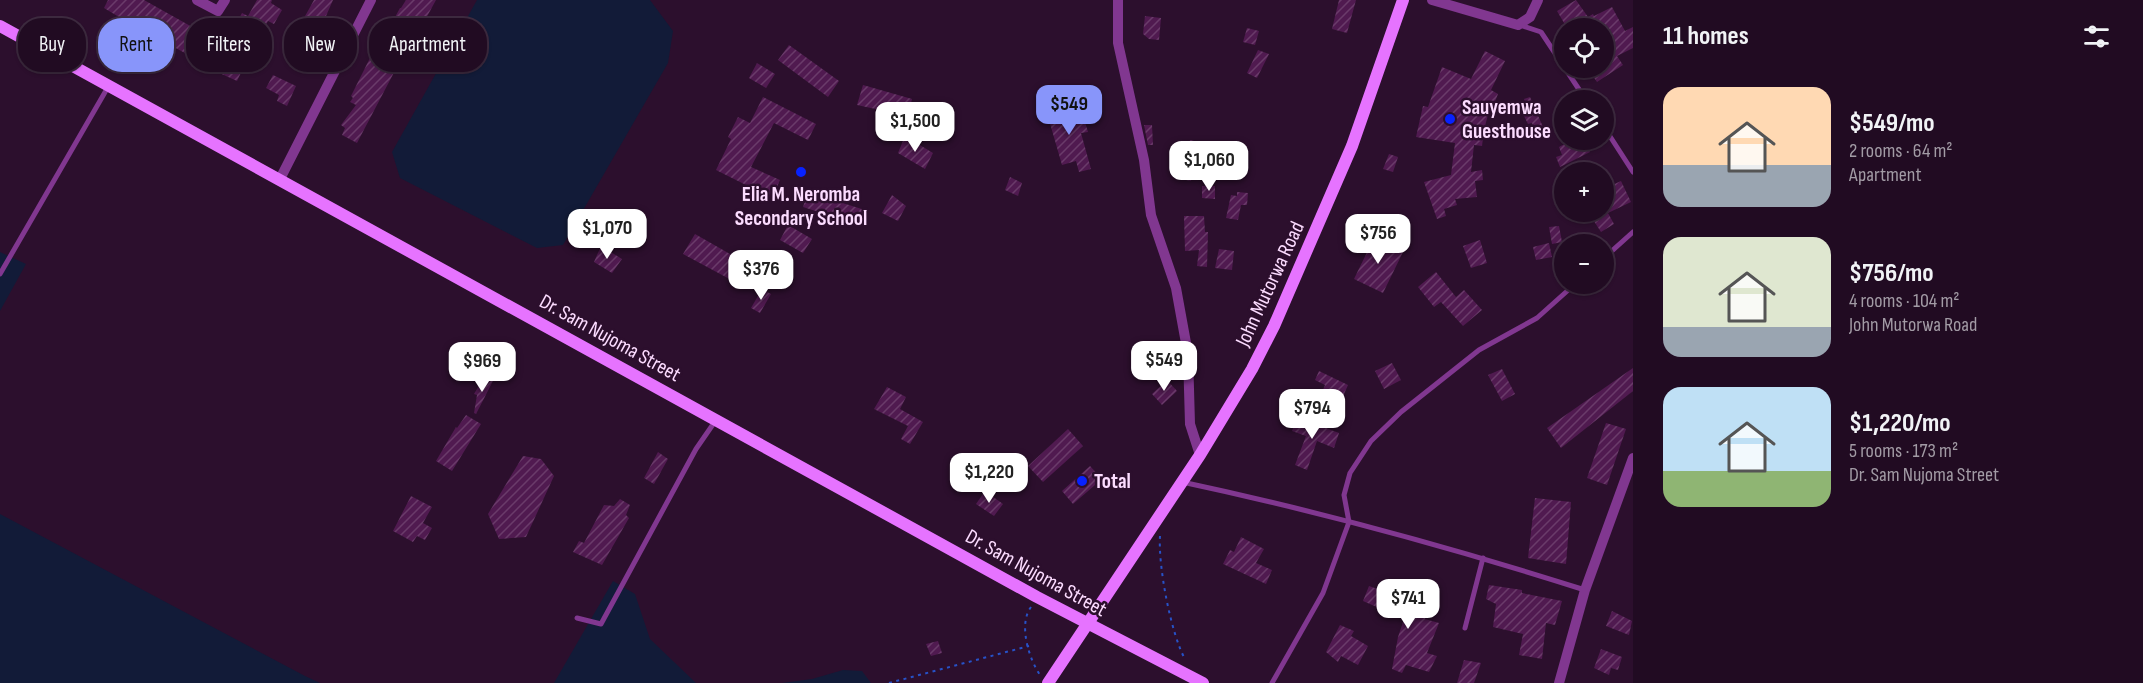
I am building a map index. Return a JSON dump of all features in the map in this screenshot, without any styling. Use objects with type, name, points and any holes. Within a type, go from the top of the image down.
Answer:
[{"type":"street","points":[[197,0],[218,11],[225,0]]},
{"type":"street","points":[[280,179],[371,0]]},
{"type":"street","points":[[1118,0],[1118,43],[1144,160],[1150,215],[1176,288],[1188,354],[1190,424],[1200,455]]},
{"type":"street","name":"John Mutorwa Road","points":[[1048,683],[1200,455],[1252,369],[1274,326],[1352,146],[1403,0]]},
{"type":"street","points":[[1432,0],[1518,25],[1530,17],[1538,0]]},
{"type":"street","name":"Dr. Sam Nujoma Street","points":[[0,26],[1193,681]]},
{"type":"street","points":[[1559,683],[1585,590],[1633,458]]},
{"type":"lane","points":[[1518,25],[1541,32],[1579,90]]},
{"type":"lane","points":[[0,274],[109,85]]},
{"type":"lane","points":[[1614,143],[1633,172]]},
{"type":"lane","points":[[1614,249],[1633,232]]},
{"type":"lane","points":[[1272,683],[1323,593],[1349,522],[1344,495],[1350,473],[1371,441],[1401,412],[1479,350],[1537,318],[1564,294]]},
{"type":"lane","points":[[577,618],[601,624],[696,449],[717,419]]},
{"type":"lane","points":[[1182,482],[1349,522],[1483,558],[1585,590]]},
{"type":"lane","points":[[1465,628],[1483,558]]},
{"type":"path","points":[[1160,529],[1161,561],[1173,628],[1193,681]]},
{"type":"path","points":[[1038,597],[1027,611],[1025,625],[1033,664],[1048,683]]},
{"type":"path","points":[[890,683],[1029,646]]},
{"type":"shaded area","points":[[477,0],[650,0],[673,31],[668,63],[563,245],[537,248],[400,178],[392,152],[437,72],[487,72],[487,18],[467,18]]},
{"type":"shaded area","points":[[0,252],[26,264],[0,311]]},
{"type":"shaded area","points":[[0,514],[305,676],[320,683],[0,683]]},
{"type":"shaded area","points":[[613,581],[635,594],[650,639],[696,683],[554,683]]},
{"type":"shaded area","points":[[843,670],[862,671],[871,683],[782,683],[812,679]]},
{"type":"building","points":[[108,0],[144,0],[186,24],[186,54],[174,47],[174,18],[121,18],[104,8]]},
{"type":"building","points":[[257,0],[272,0],[271,3],[282,10],[274,24],[272,18],[239,18],[242,13],[248,16]]},
{"type":"building","points":[[314,0],[333,0],[325,18],[304,18]]},
{"type":"building","points":[[406,0],[436,0],[426,18],[395,18]]},
{"type":"building","points":[[1339,0],[1356,0],[1347,33],[1332,29]]},
{"type":"building","points":[[1576,0],[1588,17],[1612,7],[1625,31],[1633,27],[1633,48],[1617,56],[1623,65],[1614,71],[1614,18],[1561,18],[1557,11]]},
{"type":"building","points":[[1145,16],[1161,18],[1159,40],[1149,39],[1143,34]]},
{"type":"building","points":[[1247,28],[1259,31],[1255,45],[1243,42]]},
{"type":"building","points":[[789,45],[839,81],[828,97],[778,60]]},
{"type":"building","points":[[1258,50],[1269,54],[1257,78],[1247,73]]},
{"type":"building","points":[[1485,51],[1505,61],[1491,90],[1498,94],[1494,104],[1491,103],[1482,146],[1474,145],[1471,172],[1482,170],[1483,180],[1475,181],[1477,197],[1455,199],[1457,205],[1444,209],[1446,216],[1437,219],[1424,182],[1451,175],[1455,143],[1416,137],[1423,106],[1428,107],[1442,67],[1471,79]]},
{"type":"building","points":[[369,60],[369,72],[394,72],[357,143],[342,135],[345,128],[341,125],[356,105],[350,102],[353,98],[351,96]]},
{"type":"building","points":[[757,63],[775,74],[766,88],[749,78]]},
{"type":"building","points":[[217,72],[241,72],[237,81]]},
{"type":"building","points":[[273,75],[296,86],[287,106],[277,101],[279,95],[266,88]]},
{"type":"building","points":[[863,85],[912,99],[908,116],[857,105]]},
{"type":"building","points":[[1067,94],[1073,125],[1085,122],[1088,132],[1081,133],[1091,169],[1079,172],[1076,161],[1062,165],[1049,120],[1057,119],[1055,96]]},
{"type":"building","points":[[763,97],[816,124],[808,140],[774,123],[751,167],[780,180],[772,198],[716,170],[731,139],[728,137],[738,117],[750,123]]},
{"type":"building","points":[[1530,97],[1543,127],[1534,131],[1532,123],[1528,124],[1524,116],[1529,114],[1524,99]]},
{"type":"building","points":[[1144,125],[1152,125],[1153,145],[1148,145]]},
{"type":"building","points":[[905,136],[933,153],[925,169],[898,153]]},
{"type":"building","points":[[1190,140],[1207,144],[1203,154],[1196,152],[1191,181],[1181,179],[1185,145],[1189,146]]},
{"type":"building","points":[[1560,150],[1589,150],[1590,152],[1570,162],[1558,162],[1556,157],[1562,155]]},
{"type":"building","points":[[1389,154],[1398,157],[1393,172],[1383,169]]},
{"type":"building","points":[[1010,177],[1022,183],[1018,196],[1005,190]]},
{"type":"building","points":[[1621,181],[1631,202],[1614,210],[1614,184]]},
{"type":"building","points":[[1202,186],[1215,186],[1215,199],[1202,198]]},
{"type":"building","points":[[808,192],[868,211],[863,226],[803,207]]},
{"type":"building","points":[[1237,192],[1248,193],[1247,205],[1241,205],[1238,220],[1226,218],[1231,195],[1237,196]]},
{"type":"building","points":[[892,195],[906,206],[898,221],[882,213]]},
{"type":"building","points":[[1184,216],[1204,216],[1205,232],[1208,232],[1207,267],[1197,266],[1199,250],[1185,251]]},
{"type":"building","points":[[1594,222],[1613,222],[1614,224],[1601,232]]},
{"type":"building","points":[[788,225],[812,239],[803,253],[780,240]]},
{"type":"building","points":[[1559,226],[1560,234],[1554,234],[1554,244],[1552,244],[1549,227]]},
{"type":"building","points":[[695,234],[758,270],[748,289],[683,254]]},
{"type":"building","points":[[1374,238],[1403,252],[1383,293],[1354,279]]},
{"type":"building","points":[[1480,240],[1487,263],[1471,268],[1463,246]]},
{"type":"building","points":[[1549,243],[1552,257],[1536,260],[1533,247]]},
{"type":"building","points":[[601,246],[622,259],[612,273],[594,262]]},
{"type":"building","points":[[1219,249],[1234,251],[1232,270],[1215,268]]},
{"type":"building","points":[[1436,272],[1456,297],[1464,290],[1482,310],[1463,326],[1441,302],[1434,307],[1418,287]]},
{"type":"building","points":[[762,289],[771,294],[760,313],[751,308]]},
{"type":"building","points":[[1392,363],[1401,380],[1384,389],[1375,371]]},
{"type":"building","points":[[1633,368],[1633,391],[1561,448],[1547,428]]},
{"type":"building","points":[[1502,369],[1515,394],[1502,401],[1488,375]]},
{"type":"building","points":[[1319,371],[1348,385],[1336,412],[1317,404],[1325,385],[1315,380]]},
{"type":"building","points":[[484,377],[493,381],[476,414],[474,413],[477,395],[474,394]]},
{"type":"building","points":[[1167,380],[1177,391],[1162,405],[1152,394]]},
{"type":"building","points":[[887,387],[906,397],[900,409],[923,422],[910,444],[901,439],[908,426],[874,409]]},
{"type":"building","points":[[466,415],[481,424],[452,471],[436,461],[456,427]]},
{"type":"building","points":[[1297,417],[1339,433],[1334,448],[1317,441],[1307,470],[1295,465],[1306,436],[1292,431]]},
{"type":"building","points":[[1606,423],[1626,429],[1607,485],[1587,478]]},
{"type":"building","points":[[1068,429],[1083,446],[1043,482],[1028,466]]},
{"type":"building","points":[[658,452],[668,459],[654,484],[644,478]]},
{"type":"building","points":[[523,456],[541,459],[554,476],[526,537],[499,539],[488,514]]},
{"type":"building","points":[[1090,466],[1102,479],[1073,504],[1062,491]]},
{"type":"building","points":[[985,491],[1003,504],[994,516],[976,504]]},
{"type":"building","points":[[411,496],[432,507],[423,523],[432,528],[425,540],[417,536],[413,542],[393,531]]},
{"type":"building","points":[[1535,498],[1571,502],[1566,564],[1528,558]]},
{"type":"building","points":[[620,499],[630,505],[626,515],[629,518],[602,565],[573,552],[579,541],[584,543],[604,505],[614,506]]},
{"type":"building","points":[[1241,537],[1264,549],[1256,563],[1272,570],[1266,584],[1223,564],[1230,550],[1234,552]]},
{"type":"building","points":[[1489,585],[1522,590],[1522,593],[1562,601],[1555,625],[1546,623],[1542,659],[1519,655],[1523,634],[1493,627],[1496,604],[1486,599]]},
{"type":"building","points":[[1369,586],[1430,607],[1425,619],[1439,623],[1427,653],[1437,656],[1429,672],[1406,665],[1402,673],[1392,669],[1404,619],[1363,601]]},
{"type":"building","points":[[1612,611],[1632,621],[1629,635],[1606,626]]},
{"type":"building","points":[[1340,625],[1354,631],[1351,636],[1368,646],[1358,665],[1341,656],[1338,662],[1326,652]]},
{"type":"building","points":[[938,641],[942,653],[931,656],[926,644]]},
{"type":"building","points":[[1601,649],[1622,657],[1618,670],[1611,668],[1609,675],[1594,668]]},
{"type":"building","points":[[1464,660],[1481,663],[1474,683],[1457,683]]},
{"type":"place","name":"Sauyemwa Guesthouse","points":[[1450,119]]},
{"type":"place","name":"Elia M. Neromba Secondary School","points":[[801,172]]},
{"type":"place","name":"Total","points":[[1082,481]]}]
